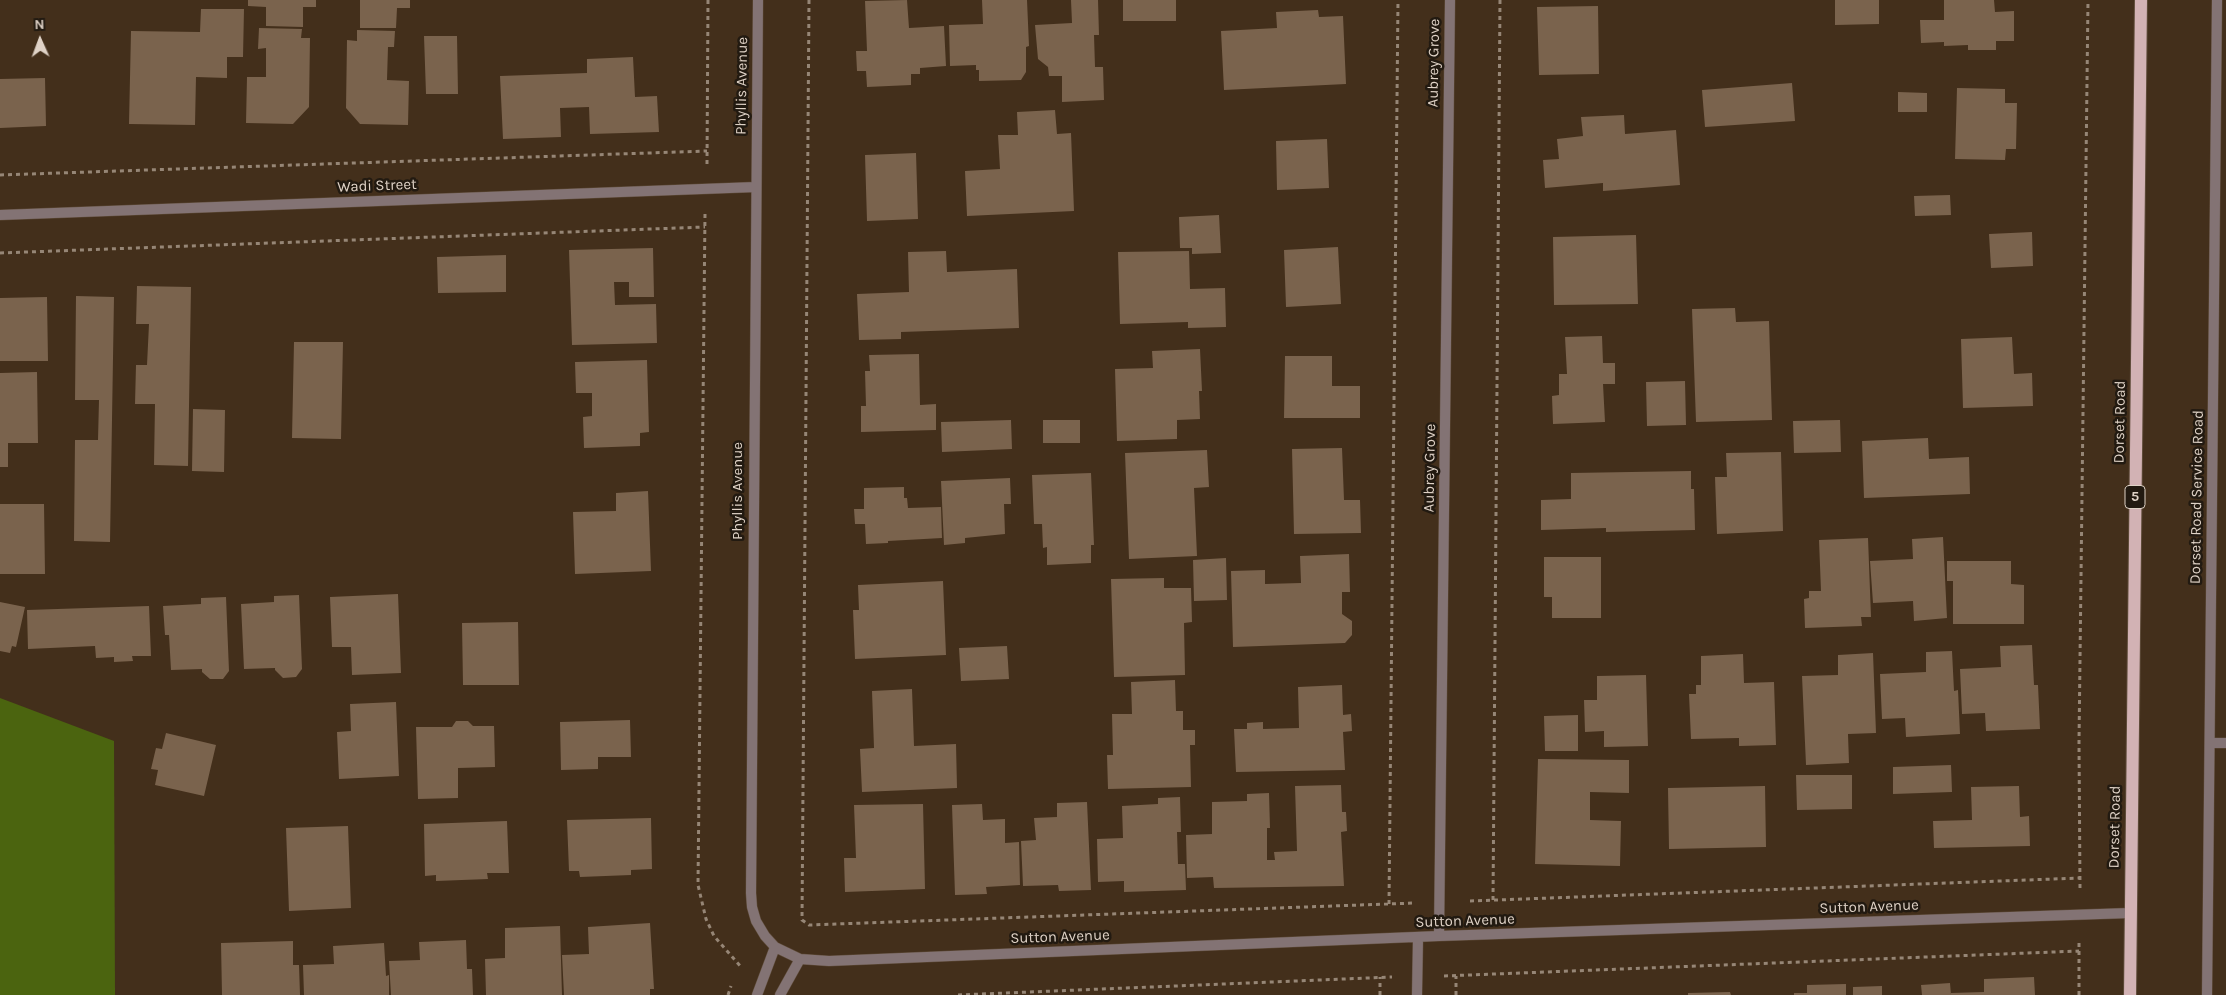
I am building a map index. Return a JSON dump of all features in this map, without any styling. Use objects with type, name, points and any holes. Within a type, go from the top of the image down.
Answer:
[{"type":"main road","name":"Dorset Road","points":[[2130,995],[2141,0]]},
{"type":"street","name":"Phyllis Avenue","points":[[758,0],[751,893],[756,921],[765,936],[775,947],[800,959]]},
{"type":"street","name":"Aubrey Grove","points":[[1439,936],[1450,0]]},
{"type":"street","name":"Dorset Road Service Road","points":[[2207,995],[2217,0]]},
{"type":"street","name":"Wadi Street","points":[[0,215],[756,187]]},
{"type":"street","points":[[2215,229],[2226,229]]},
{"type":"street","points":[[2210,743],[2226,744]]},
{"type":"street","name":"Sutton Avenue","points":[[800,959],[829,961],[1439,936],[2130,913]]},
{"type":"street","points":[[1417,995],[1418,938]]},
{"type":"street","points":[[757,995],[775,947]]},
{"type":"street","points":[[780,995],[800,959]]},
{"type":"path","points":[[707,170],[708,0]]},
{"type":"path","points":[[809,0],[802,920],[809,924],[1415,903]]},
{"type":"path","points":[[1389,904],[1398,0]]},
{"type":"path","points":[[1493,900],[1500,0]]},
{"type":"path","points":[[2080,888],[2079,742],[2088,0]]},
{"type":"path","points":[[0,175],[707,151]]},
{"type":"path","points":[[706,208],[698,884],[706,919],[714,936],[743,969]]},
{"type":"path","points":[[0,253],[705,228]]},
{"type":"path","points":[[1470,901],[2080,878]]},
{"type":"path","points":[[2078,995],[2080,942]]},
{"type":"path","points":[[1444,976],[2079,951]]},
{"type":"path","points":[[1456,976],[1456,995]]},
{"type":"path","points":[[1380,977],[1380,995]]},
{"type":"path","points":[[958,995],[1392,977]]},
{"type":"green space","points":[[0,698],[114,741],[115,995],[0,995]]},
{"type":"building","points":[[248,0],[316,0],[316,7],[303,7],[303,27],[266,26],[266,7],[248,6]]},
{"type":"building","points":[[360,0],[410,0],[410,8],[397,8],[396,28],[360,28]]},
{"type":"building","points":[[907,0],[909,28],[944,26],[946,66],[920,68],[920,74],[911,74],[911,85],[867,87],[866,71],[857,71],[856,51],[867,51],[865,1]]},
{"type":"building","points":[[982,0],[1027,0],[1029,46],[1026,47],[1026,72],[1021,80],[979,81],[979,70],[976,70],[976,65],[950,66],[949,25],[983,24]]},
{"type":"building","points":[[1071,0],[1098,0],[1099,35],[1094,35],[1095,67],[1103,67],[1104,100],[1062,102],[1062,76],[1049,76],[1048,67],[1038,59],[1035,25],[1072,23]]},
{"type":"building","points":[[1123,0],[1176,0],[1176,21],[1123,21]]},
{"type":"building","points":[[1835,0],[1879,0],[1879,24],[1835,25]]},
{"type":"building","points":[[1944,0],[1994,0],[1995,12],[2014,11],[2014,41],[1996,41],[1996,50],[1968,50],[1968,45],[1944,46],[1944,42],[1921,43],[1920,20],[1944,20]]},
{"type":"building","points":[[1598,6],[1599,74],[1539,75],[1537,7]]},
{"type":"building","points":[[201,9],[244,9],[243,57],[227,57],[227,78],[196,77],[195,125],[129,124],[131,31],[200,32]]},
{"type":"building","points":[[1318,10],[1319,17],[1343,16],[1346,84],[1224,90],[1221,31],[1277,28],[1276,12]]},
{"type":"building","points":[[259,28],[302,29],[301,38],[310,38],[309,107],[293,124],[246,123],[247,77],[266,77],[266,48],[258,49]]},
{"type":"building","points":[[357,30],[395,31],[394,47],[388,47],[387,80],[409,81],[408,125],[360,124],[346,108],[347,40],[357,41]]},
{"type":"building","points":[[424,36],[457,36],[458,94],[426,94]]},
{"type":"building","points":[[633,57],[635,97],[657,96],[659,132],[590,134],[589,107],[560,108],[561,137],[503,139],[500,76],[587,73],[587,59]]},
{"type":"building","points":[[45,78],[46,126],[0,128],[0,79]]},
{"type":"building","points":[[1792,83],[1795,121],[1705,127],[1702,90]]},
{"type":"building","points":[[1957,88],[2005,89],[2005,103],[2017,103],[2016,149],[2006,149],[2005,160],[1955,159]]},
{"type":"building","points":[[1898,92],[1927,93],[1927,112],[1898,112]]},
{"type":"building","points":[[1055,110],[1057,134],[1071,133],[1074,211],[967,216],[965,171],[1000,169],[998,135],[1018,135],[1017,112]]},
{"type":"building","points":[[1624,115],[1625,134],[1676,130],[1680,185],[1603,191],[1603,183],[1545,188],[1543,160],[1559,159],[1557,139],[1583,136],[1581,117]]},
{"type":"building","points":[[1327,139],[1329,188],[1277,190],[1276,141]]},
{"type":"building","points":[[916,153],[918,219],[867,221],[865,155]]},
{"type":"building","points":[[1950,195],[1951,215],[1915,216],[1914,196]]},
{"type":"building","points":[[1219,215],[1221,253],[1192,254],[1192,248],[1180,248],[1179,217]]},
{"type":"building","points":[[2032,232],[2033,266],[1991,268],[1989,234]]},
{"type":"building","points":[[1636,235],[1638,304],[1554,305],[1553,237]]},
{"type":"building","points":[[1338,247],[1341,304],[1286,307],[1284,250]]},
{"type":"building","points":[[653,248],[654,297],[629,297],[629,282],[614,282],[615,305],[656,304],[657,343],[572,345],[569,250]]},
{"type":"building","points":[[946,251],[947,272],[1017,269],[1019,328],[901,332],[901,339],[859,340],[857,294],[909,292],[908,252]]},
{"type":"building","points":[[1189,251],[1190,289],[1225,288],[1226,327],[1188,328],[1188,322],[1120,324],[1118,252]]},
{"type":"building","points":[[506,255],[506,292],[438,293],[437,257]]},
{"type":"building","points":[[137,286],[191,287],[188,466],[154,465],[155,404],[135,404],[136,365],[147,365],[149,324],[136,324]]},
{"type":"building","points":[[76,296],[114,297],[110,542],[74,541],[75,440],[98,440],[99,400],[75,400]]},
{"type":"building","points":[[47,297],[48,361],[0,361],[0,298]]},
{"type":"building","points":[[1735,308],[1736,322],[1769,321],[1772,420],[1696,422],[1692,309]]},
{"type":"building","points":[[1602,336],[1603,363],[1615,363],[1615,384],[1603,384],[1605,422],[1553,424],[1552,396],[1559,395],[1559,374],[1567,374],[1565,337]]},
{"type":"building","points":[[2012,337],[2014,374],[2032,373],[2033,406],[1963,408],[1961,339]]},
{"type":"building","points":[[294,342],[343,342],[341,439],[292,438]]},
{"type":"building","points":[[1200,349],[1202,391],[1199,391],[1200,419],[1177,420],[1177,439],[1117,441],[1115,369],[1153,368],[1152,351]]},
{"type":"building","points":[[919,354],[920,405],[936,404],[936,430],[861,432],[861,406],[866,406],[865,371],[870,371],[869,355]]},
{"type":"building","points":[[1285,356],[1332,356],[1332,386],[1360,386],[1360,418],[1284,418]]},
{"type":"building","points":[[647,360],[649,432],[640,433],[640,446],[584,448],[583,417],[592,416],[592,393],[576,393],[575,362]]},
{"type":"building","points":[[37,372],[38,443],[8,443],[8,467],[0,467],[0,373]]},
{"type":"building","points":[[1685,381],[1686,425],[1647,426],[1646,382]]},
{"type":"building","points":[[193,409],[225,410],[224,472],[192,471]]},
{"type":"building","points":[[1011,420],[1012,449],[942,452],[941,422]]},
{"type":"building","points":[[1043,420],[1080,420],[1080,443],[1043,443]]},
{"type":"building","points":[[1840,420],[1841,452],[1794,453],[1793,421]]},
{"type":"building","points":[[1928,438],[1929,459],[1969,457],[1970,494],[1864,498],[1862,441]]},
{"type":"building","points":[[1342,448],[1344,500],[1360,500],[1361,533],[1294,534],[1292,449]]},
{"type":"building","points":[[1207,450],[1209,487],[1194,488],[1197,556],[1129,559],[1125,453]]},
{"type":"building","points":[[1781,452],[1783,531],[1717,534],[1715,477],[1727,477],[1726,453]]},
{"type":"building","points":[[1691,471],[1691,489],[1694,489],[1695,530],[1606,532],[1606,528],[1541,530],[1541,500],[1571,499],[1571,473]]},
{"type":"building","points":[[1091,473],[1094,545],[1091,545],[1091,563],[1047,565],[1047,547],[1043,548],[1042,524],[1034,524],[1032,475]]},
{"type":"building","points":[[1010,478],[1011,504],[1004,504],[1005,534],[965,538],[965,543],[944,545],[941,481]]},
{"type":"building","points":[[904,487],[904,498],[907,498],[908,508],[941,507],[942,538],[866,544],[865,524],[855,524],[854,509],[864,509],[864,488]]},
{"type":"building","points":[[648,491],[651,571],[575,574],[573,512],[616,511],[616,493]]},
{"type":"building","points":[[0,504],[44,504],[45,574],[0,574]]},
{"type":"building","points":[[1943,537],[1947,618],[1914,621],[1913,601],[1873,603],[1870,561],[1913,559],[1912,539]]},
{"type":"building","points":[[1868,538],[1871,617],[1861,617],[1862,626],[1805,628],[1804,599],[1809,598],[1809,591],[1821,591],[1819,540]]},
{"type":"building","points":[[1349,554],[1350,592],[1342,592],[1342,614],[1352,621],[1352,635],[1345,643],[1233,647],[1231,571],[1265,570],[1265,584],[1301,583],[1300,556]]},
{"type":"building","points":[[1544,557],[1601,557],[1601,618],[1552,618],[1552,597],[1544,597]]},
{"type":"building","points":[[1226,558],[1227,600],[1194,601],[1193,560]]},
{"type":"building","points":[[1947,561],[2011,561],[2011,584],[2024,585],[2024,624],[1953,624],[1953,581],[1947,581]]},
{"type":"building","points":[[1164,578],[1164,588],[1191,588],[1192,622],[1184,623],[1185,675],[1114,677],[1111,579]]},
{"type":"building","points":[[943,581],[946,655],[855,659],[853,610],[859,610],[858,585]]},
{"type":"building","points":[[398,594],[401,673],[352,675],[351,647],[332,647],[330,597]]},
{"type":"building","points":[[299,595],[302,669],[296,677],[283,678],[275,668],[244,669],[241,604],[274,602],[274,596]]},
{"type":"building","points":[[226,597],[229,671],[223,679],[210,679],[202,672],[202,669],[171,670],[169,635],[165,635],[163,606],[201,604],[201,598]]},
{"type":"building","points":[[0,602],[25,607],[16,647],[12,646],[10,653],[0,651]]},
{"type":"building","points":[[149,606],[151,656],[132,656],[133,661],[114,662],[114,657],[96,658],[95,646],[28,649],[27,610]]},
{"type":"building","points":[[518,622],[519,685],[463,685],[462,623]]},
{"type":"building","points":[[2032,645],[2034,685],[2038,685],[2040,729],[1986,731],[1985,713],[1962,714],[1960,669],[2001,667],[2000,646]]},
{"type":"building","points":[[1007,646],[1009,679],[961,681],[959,648]]},
{"type":"building","points":[[1952,651],[1954,691],[1958,690],[1960,734],[1906,737],[1905,718],[1882,719],[1880,674],[1926,672],[1926,652]]},
{"type":"building","points":[[1873,653],[1876,733],[1848,734],[1849,763],[1806,765],[1802,676],[1838,675],[1838,655]]},
{"type":"building","points":[[1743,654],[1744,683],[1774,682],[1776,745],[1739,746],[1739,738],[1691,739],[1689,694],[1696,694],[1696,685],[1701,685],[1701,656]]},
{"type":"building","points":[[1646,675],[1648,746],[1604,747],[1604,731],[1585,732],[1584,700],[1597,700],[1597,676]]},
{"type":"building","points":[[1175,680],[1176,711],[1183,711],[1183,730],[1195,730],[1195,745],[1190,745],[1191,787],[1108,789],[1107,755],[1113,755],[1112,714],[1132,714],[1131,682]]},
{"type":"building","points":[[1342,685],[1343,715],[1351,714],[1352,731],[1343,732],[1345,770],[1236,772],[1234,729],[1247,729],[1247,723],[1263,722],[1263,729],[1299,728],[1298,687]]},
{"type":"building","points":[[912,689],[914,746],[956,744],[957,788],[862,792],[860,749],[874,748],[872,691]]},
{"type":"building","points":[[396,702],[399,776],[339,779],[337,732],[351,731],[350,704]]},
{"type":"building","points":[[1578,715],[1578,751],[1545,751],[1544,716]]},
{"type":"building","points":[[630,720],[631,757],[598,757],[598,769],[561,770],[560,722]]},
{"type":"building","points":[[456,721],[468,721],[473,726],[494,726],[495,767],[458,768],[458,798],[418,799],[416,727],[452,727]]},
{"type":"building","points":[[166,733],[216,745],[204,796],[155,785],[158,770],[151,769],[156,748],[162,749]]},
{"type":"building","points":[[1538,759],[1629,760],[1629,793],[1590,792],[1590,820],[1621,821],[1620,866],[1535,864]]},
{"type":"building","points":[[1951,765],[1952,792],[1893,794],[1893,767]]},
{"type":"building","points":[[1796,775],[1852,775],[1852,809],[1797,810]]},
{"type":"building","points":[[1341,785],[1342,812],[1346,812],[1347,831],[1341,832],[1344,886],[1214,888],[1213,877],[1187,878],[1186,835],[1212,834],[1212,802],[1247,801],[1247,794],[1269,793],[1270,828],[1267,828],[1267,860],[1275,860],[1274,852],[1297,851],[1295,786]]},
{"type":"building","points":[[1765,786],[1766,847],[1669,849],[1668,788]]},
{"type":"building","points":[[2019,786],[2020,817],[2029,816],[2030,846],[1934,848],[1933,821],[1972,820],[1971,787]]},
{"type":"building","points":[[1180,797],[1181,832],[1177,832],[1178,864],[1185,864],[1186,890],[1124,892],[1124,881],[1098,882],[1097,839],[1123,838],[1122,806],[1158,804],[1158,798]]},
{"type":"building","points":[[1087,802],[1091,890],[1059,891],[1058,885],[1023,886],[1021,841],[1036,840],[1034,818],[1057,817],[1057,803]]},
{"type":"building","points":[[923,804],[925,889],[845,892],[844,858],[856,858],[854,805]]},
{"type":"building","points":[[982,804],[983,820],[1005,819],[1005,843],[1019,842],[1020,885],[986,887],[987,894],[955,895],[952,805]]},
{"type":"building","points":[[651,818],[652,869],[631,870],[631,875],[580,877],[579,871],[569,871],[567,820]]},
{"type":"building","points":[[507,821],[509,873],[487,873],[488,879],[436,881],[436,875],[425,876],[424,824]]},
{"type":"building","points":[[348,826],[351,908],[289,911],[286,828]]},
{"type":"building","points":[[650,923],[654,989],[650,989],[650,995],[564,995],[562,955],[589,954],[588,927]]},
{"type":"building","points":[[560,926],[562,995],[486,995],[485,959],[505,958],[505,928]]},
{"type":"building","points":[[466,940],[467,969],[472,969],[473,995],[391,995],[389,961],[420,960],[419,942]]},
{"type":"building","points":[[293,941],[293,965],[299,965],[300,995],[222,995],[221,943]]},
{"type":"building","points":[[384,943],[386,976],[389,975],[389,995],[304,995],[303,965],[334,964],[333,946]]},
{"type":"building","points":[[2034,977],[2035,995],[1951,995],[1951,993],[1984,992],[1984,979]]},
{"type":"building","points":[[1950,983],[1951,995],[1922,995],[1921,985]]},
{"type":"building","points":[[1846,984],[1846,995],[1794,995],[1794,993],[1807,993],[1807,985]]},
{"type":"building","points":[[1882,986],[1882,995],[1853,995],[1853,987]]},
{"type":"building","points":[[1730,992],[1731,995],[1688,995],[1688,993]]}]
